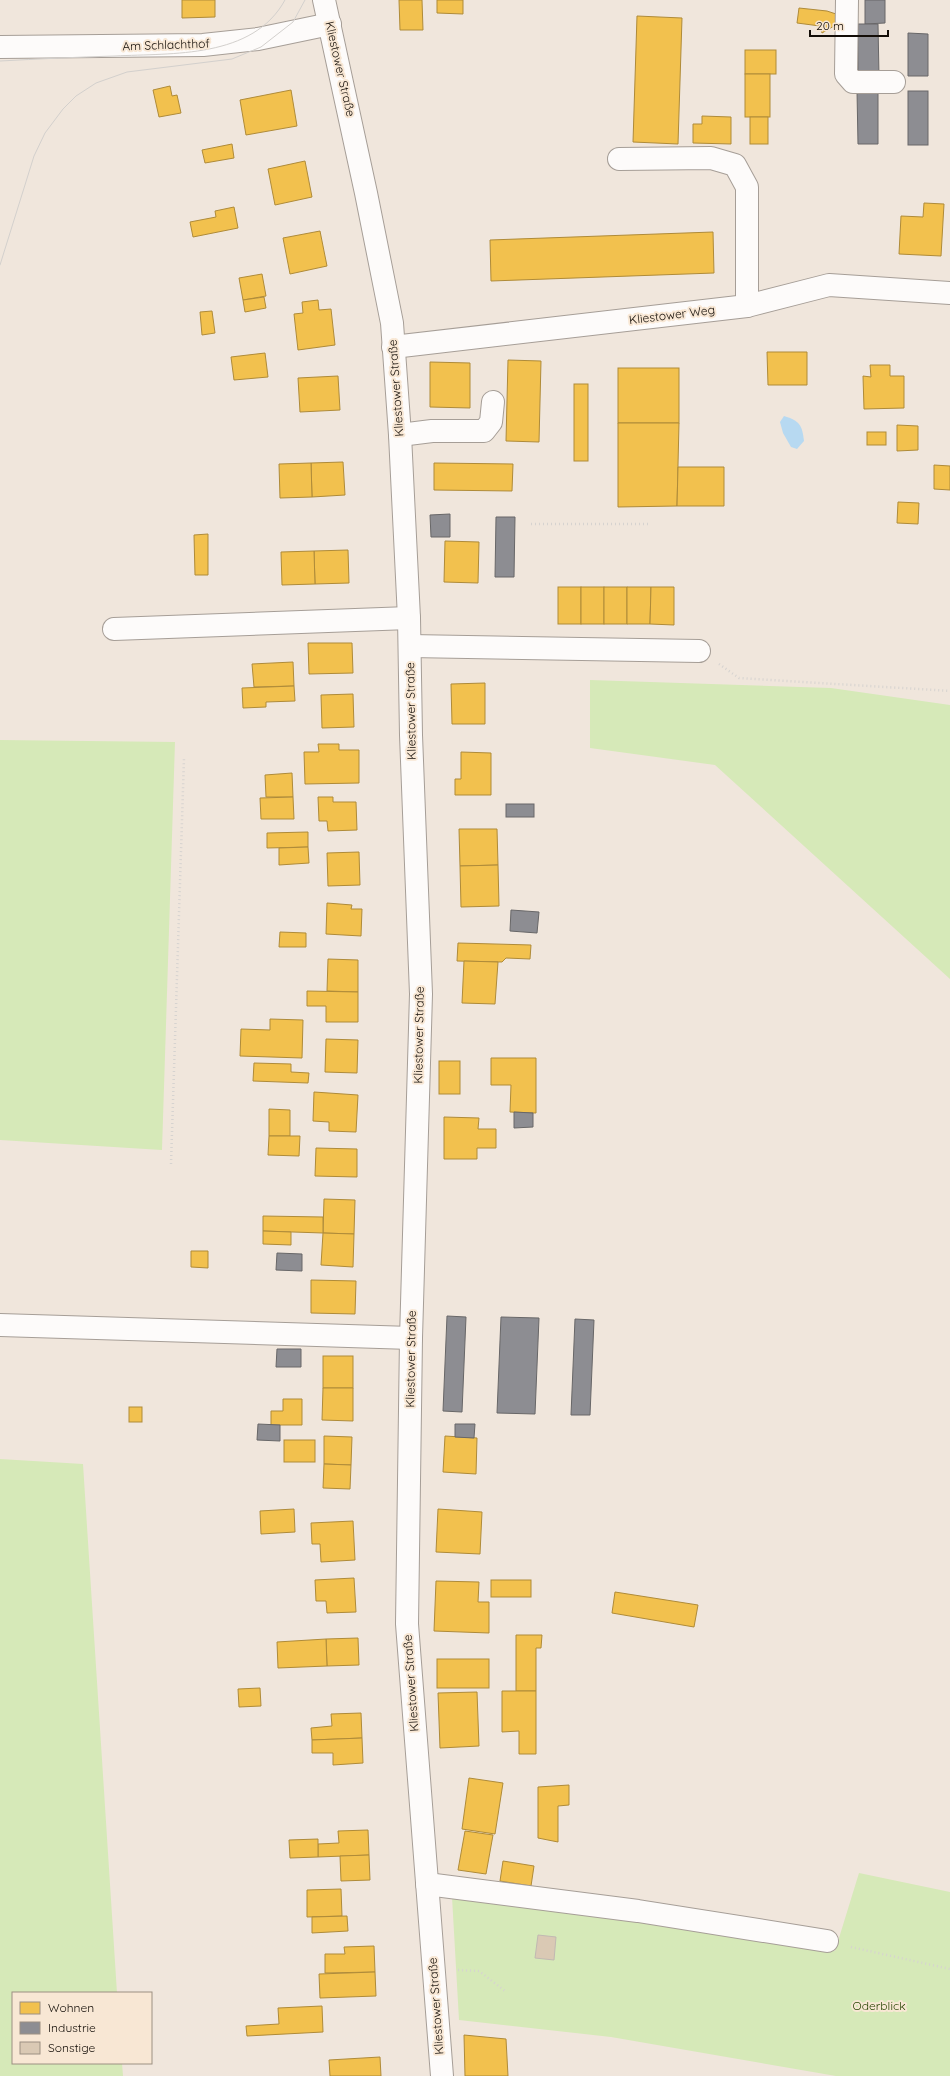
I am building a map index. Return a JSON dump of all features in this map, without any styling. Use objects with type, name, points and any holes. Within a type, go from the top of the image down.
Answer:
[{"type":"street","name":"Kliestower Straße","points":[[324,0],[368,200],[392,323],[400,435],[410,618],[411,735],[421,994],[411,1338],[407,1624],[442,2076]]},
{"type":"street","points":[[847,0],[846,74],[853,82],[894,82]]},
{"type":"street","name":"Am Schlachthof","points":[[0,47],[203,45],[258,39],[330,24]]},
{"type":"street","points":[[619,159],[711,158],[735,165],[747,187],[747,306]]},
{"type":"street","name":"Kliestower Weg","points":[[393,347],[747,306],[829,285],[950,293]]},
{"type":"street","points":[[400,435],[432,432],[484,431],[490,422],[493,402]]},
{"type":"street","points":[[114,629],[410,618]]},
{"type":"street","points":[[410,646],[699,651]]},
{"type":"street","points":[[0,1325],[411,1338]]},
{"type":"street","points":[[427,1884],[638,1911],[827,1941]]},
{"type":"path","points":[[531,524],[648,524]]},
{"type":"path","points":[[699,651],[739,678],[950,691]]},
{"type":"path","points":[[171,1164],[184,758]]},
{"type":"path","points":[[827,1941],[950,1969]]},
{"type":"path","points":[[479,1971],[505,1991]]},
{"type":"green space","points":[[590,680],[831,688],[950,705],[950,979],[715,765],[590,748]]},
{"type":"green space","points":[[0,740],[175,742],[162,1150],[0,1140]]},
{"type":"green space","points":[[0,1459],[83,1464],[117,1992],[12,1992],[12,2064],[122,2064],[123,2076],[0,2076]]},
{"type":"green space","name":"Oderblick","points":[[859,1873],[950,1892],[950,2076],[836,2076],[611,2037],[459,2020],[452,1897],[680,1926],[835,1951]]},
{"type":"water","points":[[784,416],[794,420],[801,427],[804,441],[797,449],[791,447],[783,433],[780,422]]},
{"type":"building: Wohnen","points":[[182,0],[215,0],[215,17],[182,18]]},
{"type":"building: Wohnen","points":[[399,0],[422,0],[423,30],[400,30]]},
{"type":"building: Wohnen","points":[[437,0],[463,0],[463,14],[437,13]]},
{"type":"building: Wohnen","points":[[799,8],[827,11],[842,16],[841,22],[822,33],[820,26],[797,23]]},
{"type":"building: Wohnen","points":[[637,16],[682,18],[678,144],[633,142]]},
{"type":"building: Wohnen","points":[[745,50],[776,50],[776,74],[745,74]]},
{"type":"building: Wohnen","points":[[745,74],[770,74],[770,117],[745,117]]},
{"type":"building: Wohnen","points":[[170,86],[172,96],[177,95],[181,113],[159,117],[153,90]]},
{"type":"building: Wohnen","points":[[291,90],[297,126],[246,135],[240,100]]},
{"type":"building: Wohnen","points":[[702,116],[731,117],[731,144],[693,143],[693,124],[702,124]]},
{"type":"building: Wohnen","points":[[750,117],[768,117],[768,144],[750,144]]},
{"type":"building: Wohnen","points":[[232,144],[234,158],[205,163],[202,150]]},
{"type":"building: Wohnen","points":[[305,161],[312,197],[275,205],[268,169]]},
{"type":"building: Wohnen","points":[[924,203],[944,204],[941,256],[899,254],[901,216],[923,217]]},
{"type":"building: Wohnen","points":[[234,207],[238,228],[193,237],[190,222],[216,217],[215,211]]},
{"type":"building: Wohnen","points":[[320,231],[327,266],[290,274],[283,238]]},
{"type":"building: Wohnen","points":[[713,232],[714,273],[491,281],[490,240]]},
{"type":"building: Wohnen","points":[[262,274],[266,296],[243,300],[239,278]]},
{"type":"building: Wohnen","points":[[264,297],[266,308],[245,312],[243,300]]},
{"type":"building: Wohnen","points":[[318,300],[319,310],[331,309],[335,345],[298,350],[294,314],[303,313],[302,302]]},
{"type":"building: Wohnen","points":[[212,311],[215,333],[202,335],[200,312]]},
{"type":"building: Wohnen","points":[[767,352],[807,352],[807,385],[768,385]]},
{"type":"building: Wohnen","points":[[265,353],[268,377],[234,380],[231,357]]},
{"type":"building: Wohnen","points":[[508,360],[541,361],[539,442],[506,441]]},
{"type":"building: Wohnen","points":[[430,362],[470,363],[470,408],[430,407]]},
{"type":"building: Wohnen","points":[[870,365],[890,365],[890,376],[904,376],[904,408],[864,409],[863,376],[871,377]]},
{"type":"building: Wohnen","points":[[618,368],[679,368],[679,423],[618,423]]},
{"type":"building: Wohnen","points":[[338,376],[340,410],[300,412],[298,378]]},
{"type":"building: Wohnen","points":[[574,384],[588,384],[588,461],[574,461]]},
{"type":"building: Wohnen","points":[[618,423],[679,423],[677,506],[618,507]]},
{"type":"building: Wohnen","points":[[897,425],[918,426],[918,450],[897,451]]},
{"type":"building: Wohnen","points":[[867,432],[886,432],[886,445],[867,445]]},
{"type":"building: Wohnen","points":[[343,462],[345,495],[312,497],[311,463]]},
{"type":"building: Wohnen","points":[[311,463],[312,497],[280,498],[279,464]]},
{"type":"building: Wohnen","points":[[434,463],[513,464],[512,491],[434,490]]},
{"type":"building: Wohnen","points":[[934,465],[950,466],[950,490],[934,489]]},
{"type":"building: Wohnen","points":[[678,467],[724,467],[724,506],[677,506]]},
{"type":"building: Wohnen","points":[[898,502],[919,503],[918,524],[897,523]]},
{"type":"building: Wohnen","points":[[208,534],[208,575],[195,575],[194,535]]},
{"type":"building: Wohnen","points":[[445,541],[479,542],[478,583],[444,582]]},
{"type":"building: Wohnen","points":[[348,550],[349,583],[315,584],[314,551]]},
{"type":"building: Wohnen","points":[[314,551],[315,584],[282,585],[281,552]]},
{"type":"building: Wohnen","points":[[558,587],[581,587],[581,624],[558,624]]},
{"type":"building: Wohnen","points":[[581,587],[604,587],[604,624],[581,624]]},
{"type":"building: Wohnen","points":[[604,587],[627,587],[627,624],[604,624]]},
{"type":"building: Wohnen","points":[[627,587],[651,587],[650,624],[627,624]]},
{"type":"building: Wohnen","points":[[651,587],[674,587],[674,625],[650,624]]},
{"type":"building: Wohnen","points":[[308,643],[352,643],[353,673],[309,674]]},
{"type":"building: Wohnen","points":[[293,662],[294,686],[254,687],[252,664]]},
{"type":"building: Wohnen","points":[[485,683],[485,724],[452,724],[451,684]]},
{"type":"building: Wohnen","points":[[294,686],[295,701],[266,702],[266,707],[243,708],[242,688]]},
{"type":"building: Wohnen","points":[[353,694],[354,727],[322,728],[321,695]]},
{"type":"building: Wohnen","points":[[318,744],[339,744],[339,750],[359,750],[359,783],[305,784],[304,752],[319,752]]},
{"type":"building: Wohnen","points":[[461,752],[491,753],[491,795],[455,795],[455,779],[461,779]]},
{"type":"building: Wohnen","points":[[292,773],[293,797],[266,797],[265,775]]},
{"type":"building: Wohnen","points":[[293,797],[294,819],[261,819],[260,798]]},
{"type":"building: Wohnen","points":[[318,797],[333,797],[333,802],[356,802],[357,830],[328,831],[327,821],[319,821]]},
{"type":"building: Wohnen","points":[[459,829],[497,829],[498,865],[460,866]]},
{"type":"building: Wohnen","points":[[308,832],[308,847],[267,848],[267,833]]},
{"type":"building: Wohnen","points":[[308,847],[309,863],[279,865],[279,848]]},
{"type":"building: Wohnen","points":[[359,852],[360,885],[328,886],[327,853]]},
{"type":"building: Wohnen","points":[[498,865],[499,906],[461,907],[460,866]]},
{"type":"building: Wohnen","points":[[327,903],[352,905],[351,909],[362,909],[361,936],[326,934]]},
{"type":"building: Wohnen","points":[[280,932],[306,933],[306,947],[279,947]]},
{"type":"building: Wohnen","points":[[458,943],[531,945],[530,959],[506,958],[502,962],[457,961]]},
{"type":"building: Wohnen","points":[[328,959],[358,960],[358,992],[327,991]]},
{"type":"building: Wohnen","points":[[464,961],[498,962],[495,1004],[462,1003]]},
{"type":"building: Wohnen","points":[[307,991],[358,992],[358,1022],[326,1022],[326,1006],[307,1006]]},
{"type":"building: Wohnen","points":[[270,1019],[303,1020],[302,1058],[240,1056],[241,1029],[270,1030]]},
{"type":"building: Wohnen","points":[[326,1039],[358,1040],[357,1073],[325,1072]]},
{"type":"building: Wohnen","points":[[491,1058],[536,1058],[536,1113],[510,1112],[511,1085],[491,1085]]},
{"type":"building: Wohnen","points":[[439,1061],[460,1061],[460,1094],[439,1094]]},
{"type":"building: Wohnen","points":[[254,1063],[291,1064],[291,1072],[309,1073],[308,1083],[253,1081]]},
{"type":"building: Wohnen","points":[[314,1092],[358,1095],[356,1132],[329,1131],[329,1122],[313,1121]]},
{"type":"building: Wohnen","points":[[269,1109],[290,1110],[290,1136],[269,1136]]},
{"type":"building: Wohnen","points":[[444,1117],[479,1118],[478,1129],[496,1129],[496,1148],[477,1148],[477,1159],[444,1159]]},
{"type":"building: Wohnen","points":[[269,1136],[300,1136],[299,1156],[268,1155]]},
{"type":"building: Wohnen","points":[[316,1148],[357,1149],[357,1177],[315,1176]]},
{"type":"building: Wohnen","points":[[324,1199],[355,1200],[354,1234],[323,1233]]},
{"type":"building: Wohnen","points":[[263,1216],[323,1217],[323,1233],[263,1231]]},
{"type":"building: Wohnen","points":[[263,1231],[291,1232],[291,1245],[263,1244]]},
{"type":"building: Wohnen","points":[[323,1233],[354,1234],[353,1267],[321,1265]]},
{"type":"building: Wohnen","points":[[191,1251],[208,1251],[208,1268],[191,1267]]},
{"type":"building: Wohnen","points":[[311,1280],[356,1281],[355,1314],[311,1313]]},
{"type":"building: Wohnen","points":[[323,1356],[353,1356],[353,1388],[323,1388]]},
{"type":"building: Wohnen","points":[[323,1388],[353,1388],[353,1421],[322,1420]]},
{"type":"building: Wohnen","points":[[283,1399],[302,1399],[302,1425],[271,1425],[271,1411],[283,1411]]},
{"type":"building: Wohnen","points":[[129,1407],[142,1407],[142,1422],[129,1422]]},
{"type":"building: Wohnen","points":[[324,1436],[352,1437],[351,1465],[324,1464]]},
{"type":"building: Wohnen","points":[[445,1436],[477,1438],[476,1474],[443,1472]]},
{"type":"building: Wohnen","points":[[284,1440],[315,1440],[315,1462],[284,1462]]},
{"type":"building: Wohnen","points":[[324,1464],[351,1465],[350,1489],[323,1488]]},
{"type":"building: Wohnen","points":[[294,1509],[295,1532],[261,1534],[260,1511]]},
{"type":"building: Wohnen","points":[[438,1509],[482,1512],[480,1554],[436,1552]]},
{"type":"building: Wohnen","points":[[353,1521],[355,1560],[321,1562],[320,1544],[312,1544],[311,1523]]},
{"type":"building: Wohnen","points":[[354,1578],[356,1612],[327,1613],[326,1601],[316,1601],[315,1580]]},
{"type":"building: Wohnen","points":[[491,1580],[531,1580],[531,1597],[491,1597]]},
{"type":"building: Wohnen","points":[[436,1581],[479,1582],[478,1602],[489,1602],[489,1633],[434,1631]]},
{"type":"building: Wohnen","points":[[615,1592],[698,1605],[694,1627],[612,1613]]},
{"type":"building: Wohnen","points":[[516,1635],[542,1635],[541,1648],[536,1648],[536,1691],[516,1691]]},
{"type":"building: Wohnen","points":[[358,1638],[359,1665],[327,1666],[326,1639]]},
{"type":"building: Wohnen","points":[[326,1639],[327,1666],[278,1668],[277,1642]]},
{"type":"building: Wohnen","points":[[437,1659],[489,1659],[489,1688],[437,1688]]},
{"type":"building: Wohnen","points":[[260,1688],[261,1706],[239,1707],[238,1689]]},
{"type":"building: Wohnen","points":[[502,1691],[536,1691],[536,1754],[519,1754],[519,1731],[502,1732]]},
{"type":"building: Wohnen","points":[[477,1692],[479,1746],[440,1748],[438,1693]]},
{"type":"building: Wohnen","points":[[361,1713],[362,1738],[312,1740],[311,1728],[332,1726],[331,1714]]},
{"type":"building: Wohnen","points":[[362,1738],[363,1763],[333,1765],[333,1753],[312,1753],[312,1740]]},
{"type":"building: Wohnen","points":[[469,1778],[503,1783],[495,1834],[462,1829]]},
{"type":"building: Wohnen","points":[[569,1785],[569,1805],[558,1806],[558,1842],[538,1838],[538,1787]]},
{"type":"building: Wohnen","points":[[368,1830],[369,1855],[318,1857],[318,1844],[339,1843],[338,1831]]},
{"type":"building: Wohnen","points":[[465,1831],[493,1835],[486,1874],[458,1870]]},
{"type":"building: Wohnen","points":[[318,1839],[318,1857],[290,1858],[289,1840]]},
{"type":"building: Wohnen","points":[[369,1855],[370,1880],[341,1881],[340,1856]]},
{"type":"building: Wohnen","points":[[503,1861],[534,1866],[531,1886],[500,1881]]},
{"type":"building: Wohnen","points":[[341,1889],[342,1916],[307,1917],[307,1890]]},
{"type":"building: Wohnen","points":[[347,1916],[348,1931],[312,1933],[312,1917]]},
{"type":"building: Wohnen","points":[[374,1946],[375,1972],[325,1973],[325,1954],[345,1954],[344,1947]]},
{"type":"building: Wohnen","points":[[375,1972],[376,1996],[320,1998],[319,1974]]},
{"type":"building: Wohnen","points":[[322,2006],[323,2032],[247,2036],[246,2026],[279,2024],[278,2008]]},
{"type":"building: Wohnen","points":[[464,2035],[506,2039],[508,2076],[465,2076]]},
{"type":"building: Wohnen","points":[[380,2057],[381,2076],[330,2076],[329,2060]]},
{"type":"building: Industrie","points":[[865,0],[885,0],[885,23],[865,24]]},
{"type":"building: Industrie","points":[[858,24],[878,24],[879,77],[858,77]]},
{"type":"building: Industrie","points":[[908,33],[928,34],[928,76],[908,76]]},
{"type":"building: Industrie","points":[[857,91],[878,91],[878,144],[858,144]]},
{"type":"building: Industrie","points":[[908,91],[928,91],[928,145],[908,145]]},
{"type":"building: Industrie","points":[[450,514],[450,537],[431,537],[430,515]]},
{"type":"building: Industrie","points":[[496,517],[515,517],[514,577],[495,577]]},
{"type":"building: Industrie","points":[[506,804],[534,804],[534,817],[506,817]]},
{"type":"building: Industrie","points":[[511,910],[539,912],[537,933],[510,931]]},
{"type":"building: Industrie","points":[[514,1112],[533,1113],[533,1127],[514,1128]]},
{"type":"building: Industrie","points":[[277,1253],[302,1254],[302,1271],[276,1270]]},
{"type":"building: Industrie","points":[[447,1316],[466,1317],[462,1412],[443,1411]]},
{"type":"building: Industrie","points":[[501,1317],[539,1318],[535,1414],[497,1413]]},
{"type":"building: Industrie","points":[[575,1319],[594,1320],[590,1415],[571,1415]]},
{"type":"building: Industrie","points":[[277,1349],[301,1349],[301,1367],[276,1367]]},
{"type":"building: Industrie","points":[[258,1424],[280,1425],[280,1441],[257,1440]]},
{"type":"building: Industrie","points":[[455,1424],[475,1424],[474,1438],[455,1437]]},
{"type":"building: Sonstige","points":[[538,1935],[556,1937],[554,1960],[535,1958]]},
{"type":"tram line","points":[[0,61],[185,53],[209,49],[232,43],[253,33],[271,19],[285,0]]},
{"type":"tram line","points":[[0,265],[34,156],[45,133],[63,109],[76,96],[96,83],[127,72],[232,59],[261,47],[293,22],[305,0]]}]
